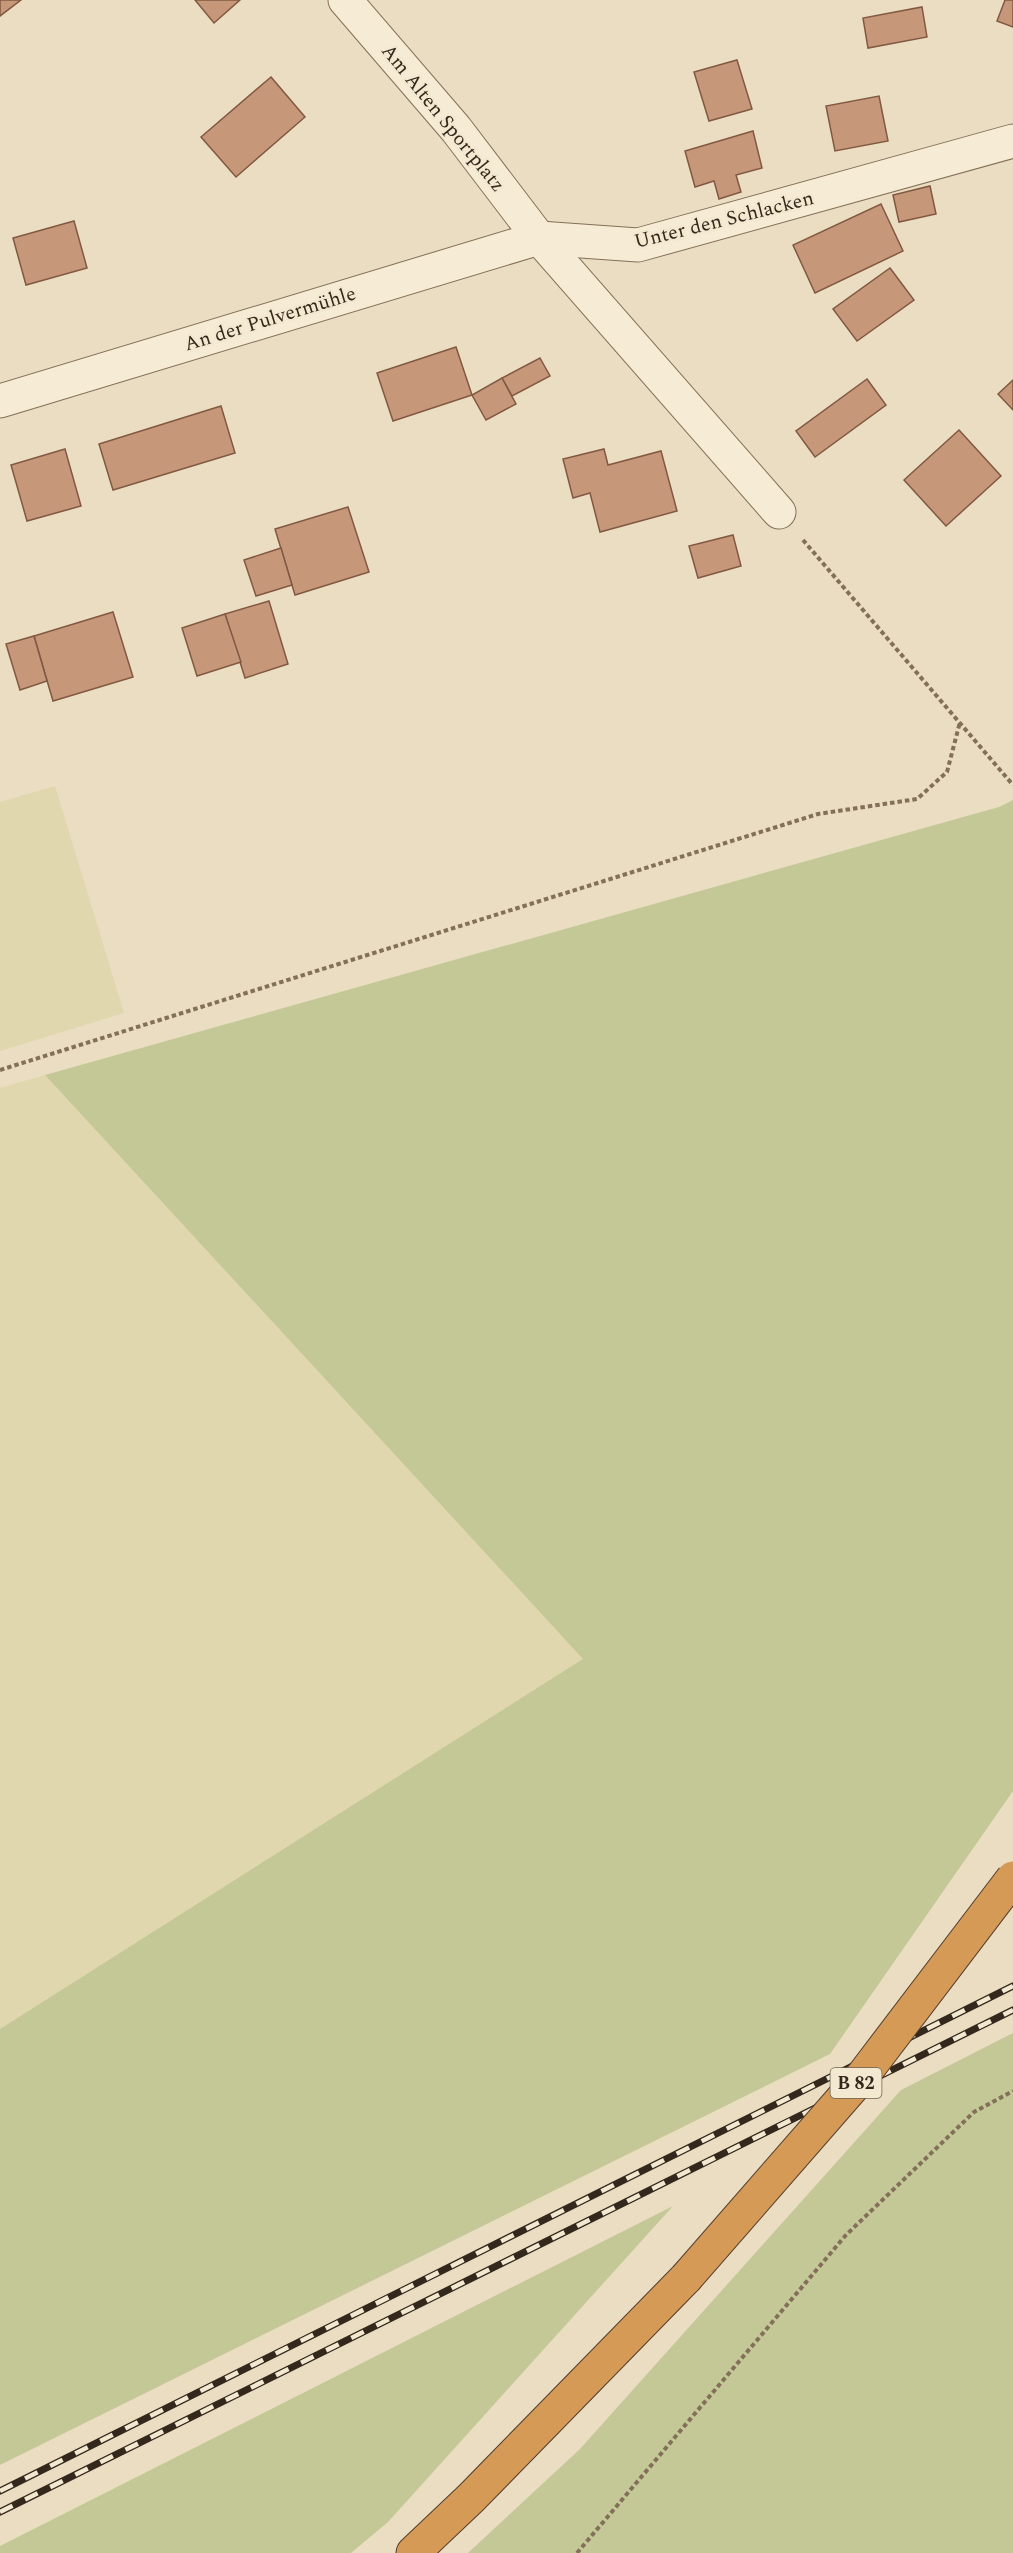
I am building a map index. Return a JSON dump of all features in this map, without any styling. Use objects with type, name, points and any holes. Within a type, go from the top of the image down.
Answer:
[{"type":"highway","name":"B 82","points":[[413,2553],[471,2498],[686,2278],[864,2074],[1013,1878]]},
{"type":"street","name":"Am Alten Sportplatz","points":[[345,0],[456,129],[539,238]]},
{"type":"street","name":"Unter den Schlacken","points":[[539,238],[638,245],[1013,141]]},
{"type":"street","name":"An der Pulvermühle","points":[[0,401],[539,238]]},
{"type":"street","points":[[539,238],[779,512]]},
{"type":"path","points":[[779,512],[1013,785]]},
{"type":"path","points":[[0,1070],[818,814],[917,799],[947,772],[960,722]]},
{"type":"path","points":[[577,2553],[846,2235],[974,2112],[1013,2091]]},
{"type":"shaded area","points":[[55,786],[124,1013],[0,1051],[0,802]]},
{"type":"shaded area","points":[[45,1075],[584,1660],[0,2029],[0,1088]]},
{"type":"green space","points":[[1013,800],[1013,1791],[830,2054],[0,2465],[0,2029],[583,1659],[45,1075],[999,807]]},
{"type":"green space","points":[[1013,2033],[1013,2553],[468,2553],[580,2449],[901,2090]]},
{"type":"green space","points":[[673,2206],[388,2522],[351,2553],[0,2553],[0,2546]]},
{"type":"building","points":[[0,0],[21,0],[0,16]]},
{"type":"building","points":[[195,0],[240,0],[214,23]]},
{"type":"building","points":[[1005,0],[1013,0],[1013,27],[997,21]]},
{"type":"building","points":[[922,7],[927,37],[868,48],[863,18]]},
{"type":"building","points":[[737,60],[752,109],[709,121],[694,72]]},
{"type":"building","points":[[271,77],[305,117],[236,177],[201,137]]},
{"type":"building","points":[[879,96],[888,141],[835,151],[826,106]]},
{"type":"building","points":[[753,131],[762,168],[736,175],[741,192],[719,199],[714,181],[695,187],[685,151]]},
{"type":"building","points":[[930,186],[936,214],[899,222],[893,195]]},
{"type":"building","points":[[881,204],[903,251],[815,293],[793,245]]},
{"type":"building","points":[[74,221],[87,268],[26,285],[13,238]]},
{"type":"building","points":[[890,268],[914,300],[857,341],[833,309]]},
{"type":"building","points":[[456,347],[472,395],[393,421],[377,373]]},
{"type":"building","points":[[540,358],[550,376],[512,396],[502,378]]},
{"type":"building","points":[[502,378],[516,404],[486,420],[472,395]]},
{"type":"building","points":[[867,379],[886,405],[815,457],[796,431]]},
{"type":"building","points":[[1013,380],[1013,410],[998,394]]},
{"type":"building","points":[[221,406],[235,453],[113,490],[99,444]]},
{"type":"building","points":[[959,430],[1001,476],[946,526],[904,480]]},
{"type":"building","points":[[65,449],[81,506],[27,521],[11,465]]},
{"type":"building","points":[[604,449],[608,465],[661,451],[677,511],[600,532],[590,493],[573,498],[563,459]]},
{"type":"building","points":[[348,507],[369,572],[295,595],[275,529]]},
{"type":"building","points":[[733,535],[741,566],[698,578],[689,546]]},
{"type":"building","points":[[281,548],[292,585],[256,596],[244,560]]},
{"type":"building","points":[[269,601],[288,664],[245,678],[225,614]]},
{"type":"building","points":[[113,612],[133,677],[53,701],[34,636]]},
{"type":"building","points":[[225,614],[241,662],[197,676],[182,628]]},
{"type":"building","points":[[34,636],[47,681],[20,690],[6,644]]},
{"type":"railway","points":[[0,2491],[1013,1986]]},
{"type":"railway","points":[[0,2512],[1013,2010]]}]
